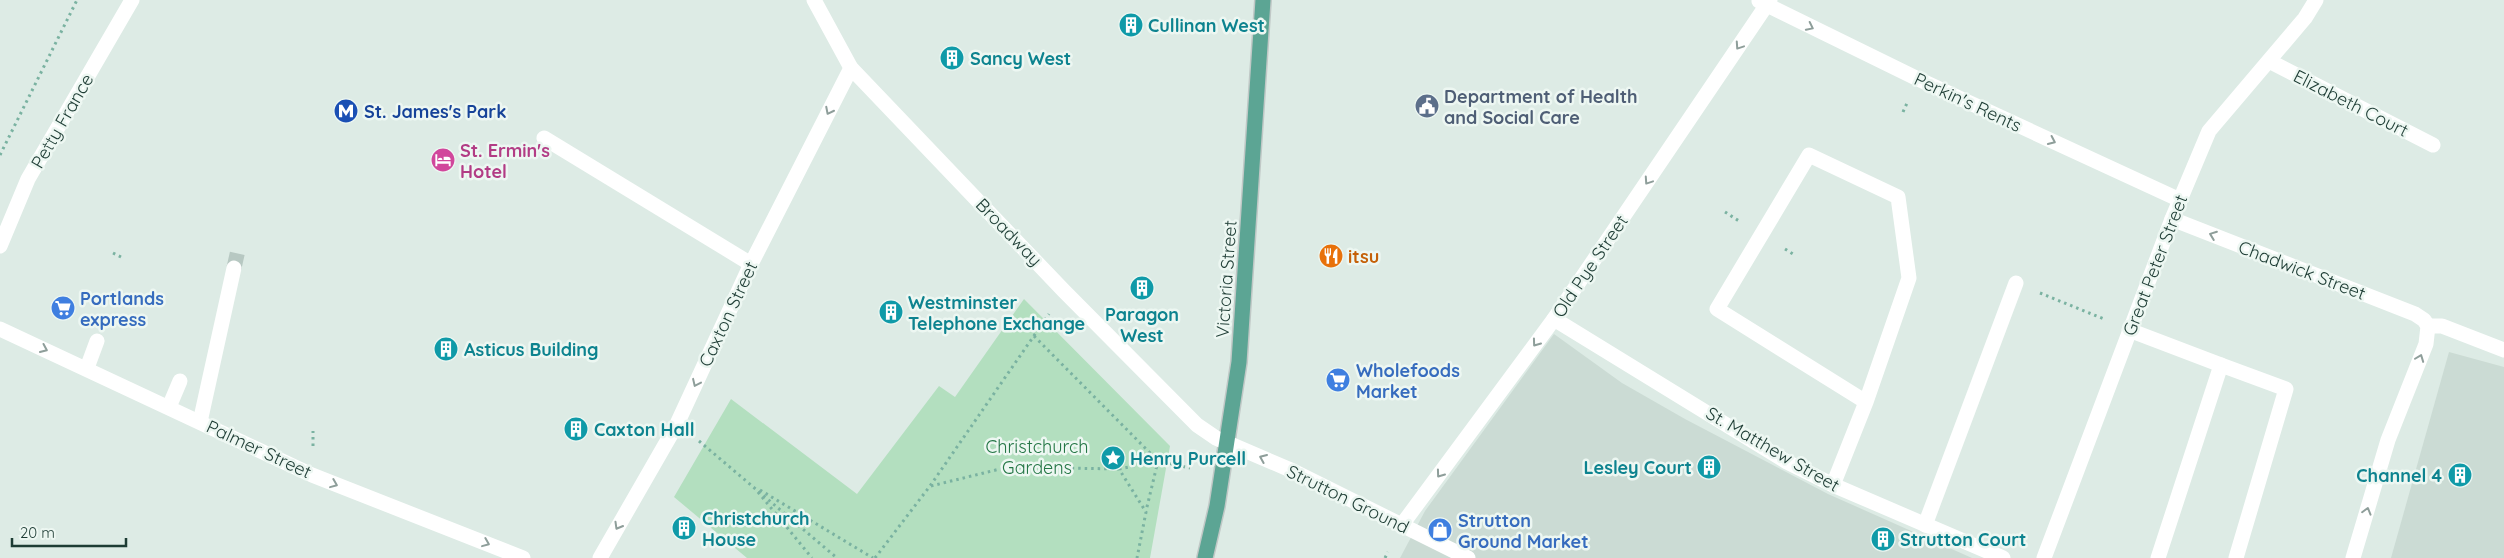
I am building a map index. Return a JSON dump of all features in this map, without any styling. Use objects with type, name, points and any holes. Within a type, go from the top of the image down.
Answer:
[{"type":"main road","name":"Victoria Street","points":[[1205,558],[1227,442],[1239,362],[1263,0]]},
{"type":"street","name":"Petty France","points":[[0,246],[28,179],[132,0]]},
{"type":"street","name":"Broadway","points":[[814,0],[852,68],[1064,291],[1197,425],[1206,432],[1227,442]]},
{"type":"street","name":"Great Peter Street","points":[[2044,558],[2129,330],[2172,219],[2209,131],[2269,61],[2316,0]]},
{"type":"street","name":"Perkin's Rents","points":[[1765,2],[2180,200]]},
{"type":"street","name":"Old Pye Street","points":[[1401,526],[1554,319],[1765,2]]},
{"type":"street","name":"Elizabeth Court","points":[[2269,61],[2434,145]]},
{"type":"street","name":"Caxton Street","points":[[600,558],[677,424],[751,264],[852,68]]},
{"type":"street","points":[[544,138],[751,264]]},
{"type":"street","points":[[1832,485],[1866,402],[1909,278],[1898,197],[1809,156],[1717,309],[1866,402]]},
{"type":"street","name":"Chadwick Street","points":[[2172,219],[2415,314],[2424,320],[2428,326],[2442,326],[2504,350]]},
{"type":"street","points":[[200,422],[234,268]]},
{"type":"street","points":[[1925,525],[2016,283]]},
{"type":"street","name":"St. Matthew Street","points":[[1554,319],[1787,462],[1832,485],[2003,558]]},
{"type":"street","points":[[2354,558],[2388,440],[2426,344],[2428,326]]},
{"type":"street","name":"Palmer Street","points":[[0,329],[312,475],[523,558]]},
{"type":"street","points":[[2129,330],[2286,389],[2236,558]]},
{"type":"street","points":[[86,368],[97,341]]},
{"type":"street","points":[[2158,558],[2221,365]]},
{"type":"street","points":[[169,407],[180,381]]},
{"type":"street","name":"Strutton Ground","points":[[1227,442],[1294,471],[1468,558]]},
{"type":"path","points":[[0,155],[77,0]]},
{"type":"path","points":[[113,253],[121,257]]},
{"type":"path","points":[[751,484],[874,558],[930,486],[1064,291]]},
{"type":"path","points":[[2044,294],[2093,314]]},
{"type":"path","points":[[1034,336],[1158,461]]},
{"type":"path","points":[[677,424],[751,484],[837,558]]},
{"type":"path","points":[[1137,558],[1158,461]]},
{"type":"path","points":[[930,486],[1008,467],[1119,470],[1158,461],[1190,468]]},
{"type":"path","points":[[1119,470],[1146,512]]},
{"type":"path","points":[[751,484],[812,558]]},
{"type":"path","points":[[1385,558],[1388,552]]},
{"type":"shaded area","points":[[1554,334],[1622,383],[1685,419],[1828,494],[1972,558],[1400,558],[1425,511]]},
{"type":"shaded area","name":"Channel 4","points":[[2449,352],[2504,367],[2504,558],[2391,558]]},
{"type":"green space","name":"Christchurch Gardens","points":[[1024,299],[1170,446],[1150,558],[747,558],[674,497],[731,399],[857,494],[939,386],[955,397]]},
{"type":"tunnel","points":[[234,268],[238,250]]},
{"type":"place","name":"Cullinan West","points":[[1131,25]]},
{"type":"place","name":"Sancy West","points":[[952,58]]},
{"type":"place","name":"Department of Health and Social Care","points":[[1427,106]]},
{"type":"place","name":"St. James's Park","points":[[346,111]]},
{"type":"place","name":"St. Ermin's Hotel","points":[[443,160]]},
{"type":"place","name":"itsu","points":[[1331,256]]},
{"type":"place","name":"Paragon West","points":[[1142,288]]},
{"type":"place","name":"Portlands express","points":[[63,308]]},
{"type":"place","name":"Westminster Telephone Exchange","points":[[891,312]]},
{"type":"place","name":"Asticus Building","points":[[446,349]]},
{"type":"place","name":"Wholefoods Market","points":[[1338,380]]},
{"type":"place","name":"Caxton Hall","points":[[576,429]]},
{"type":"place","name":"Henry Purcell","points":[[1113,458]]},
{"type":"place","name":"Lesley Court","points":[[1709,467]]},
{"type":"place","name":"Channel 4","points":[[2460,475]]},
{"type":"place","name":"Christchurch House","points":[[684,528]]},
{"type":"place","name":"Strutton Ground Market","points":[[1440,530]]},
{"type":"place","name":"Strutton Court","points":[[1883,539]]}]
